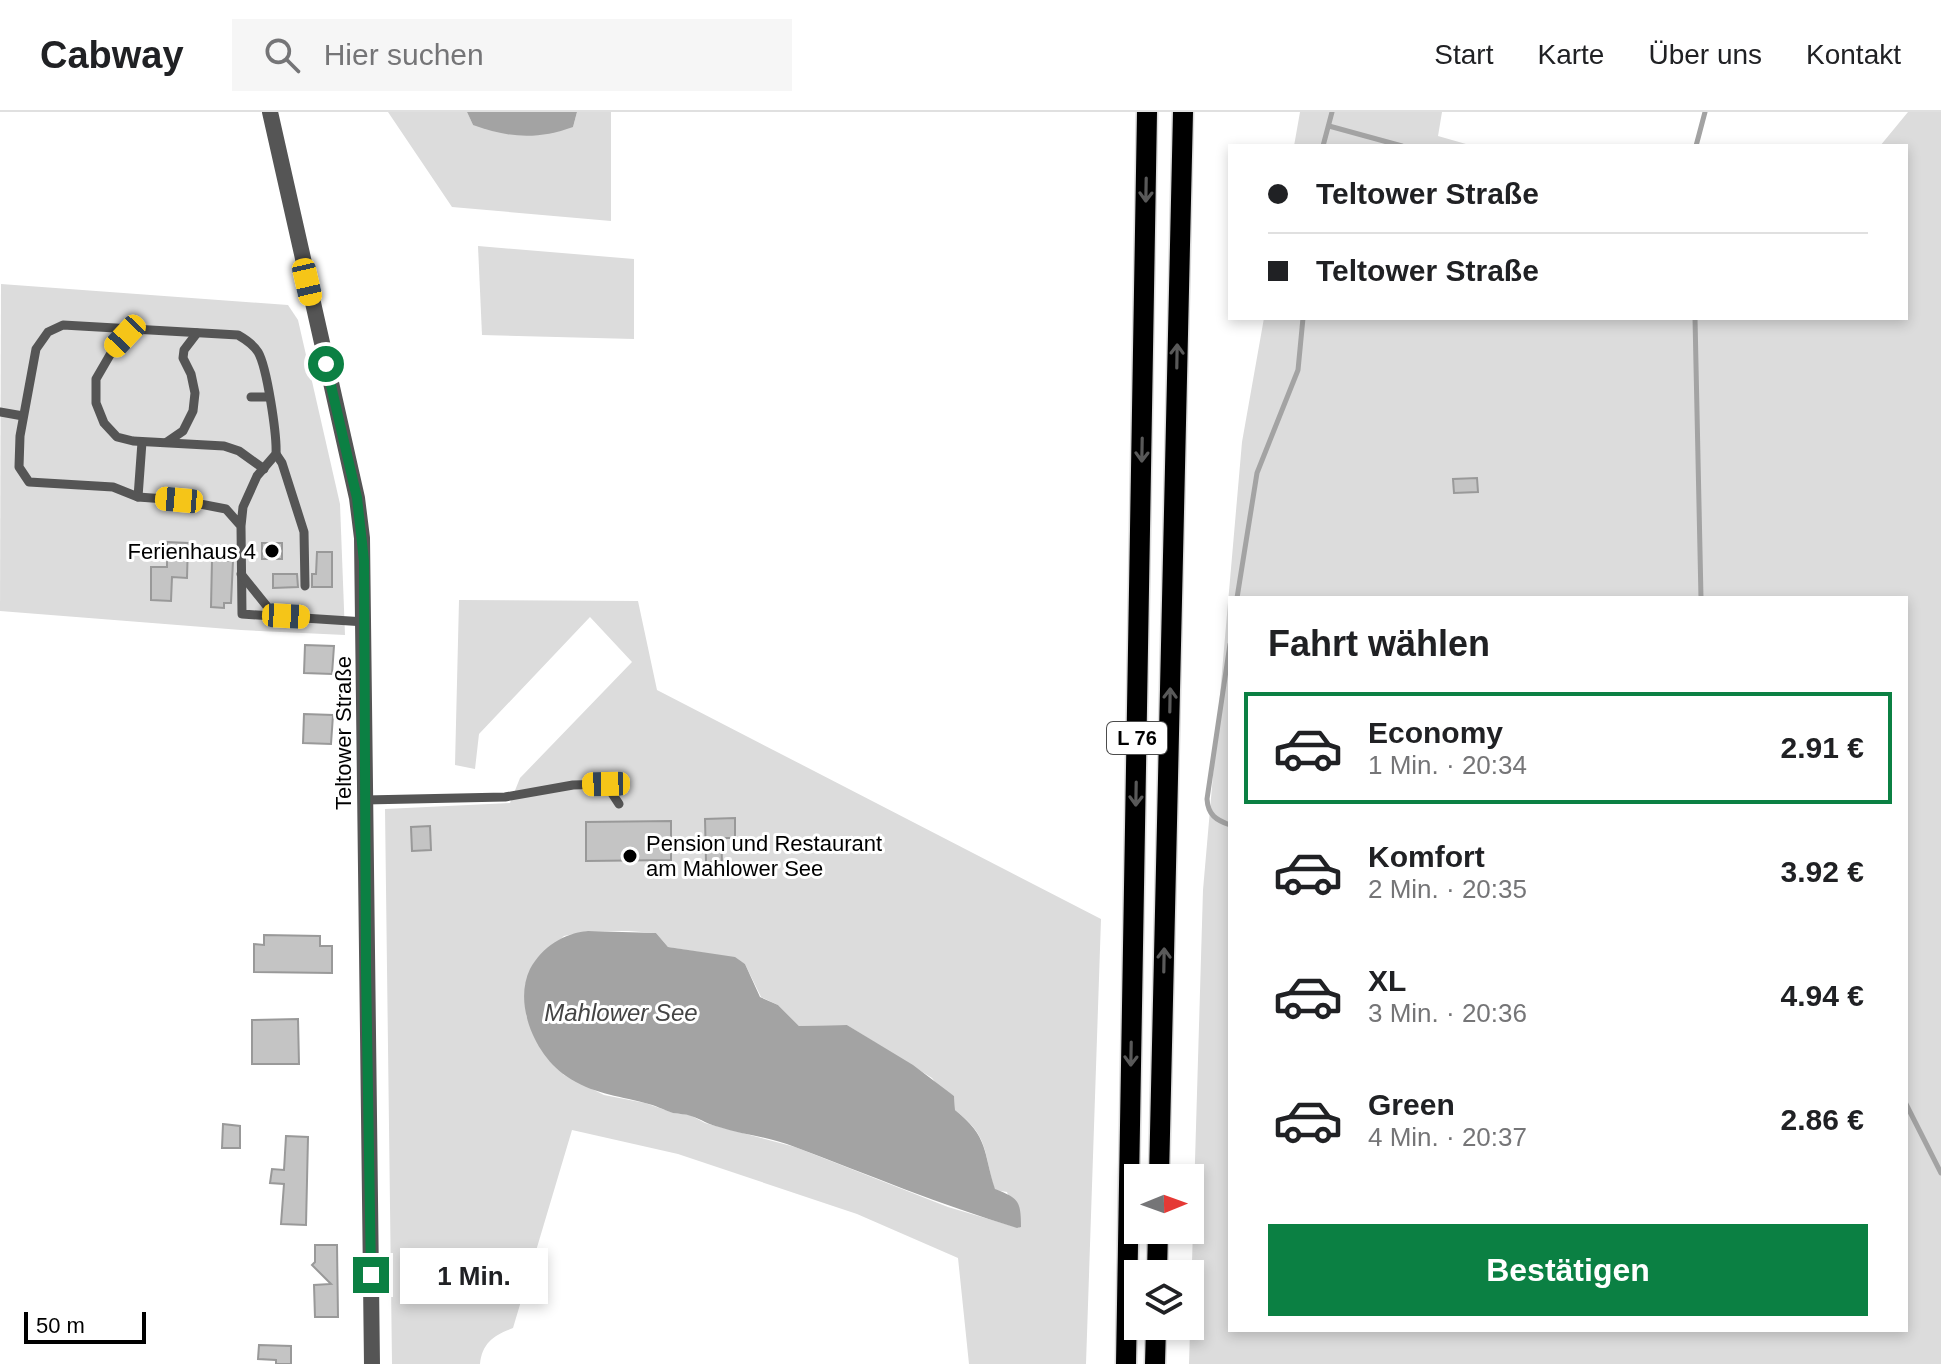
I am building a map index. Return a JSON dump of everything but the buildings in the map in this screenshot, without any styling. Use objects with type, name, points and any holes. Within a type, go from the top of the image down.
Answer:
[{"type":"main road","name":"L 76","points":[[1126,1364],[1147,112]]},
{"type":"main road","name":"L 76","points":[[1159,1164],[1183,112]]},
{"type":"main road","points":[[1155,1364],[1156,1340]]},
{"type":"street","name":"Teltower Straße","points":[[270,112],[357,498],[364,561],[372,1364]]},
{"type":"lane","points":[[241,526],[226,509],[179,500],[138,497],[113,487],[29,482],[19,467],[23,416],[36,349],[48,332],[63,325],[238,335],[248,340],[259,353],[275,425],[276,454],[282,463],[304,532],[305,586]]},
{"type":"lane","points":[[133,329],[102,364],[96,379],[96,403],[104,423],[117,437],[142,442],[224,446],[239,451],[264,469]]},
{"type":"lane","points":[[167,442],[183,431],[193,411],[195,393],[183,358],[184,350],[197,333]]},
{"type":"lane","points":[[251,397],[269,397]]},
{"type":"lane","points":[[0,412],[23,416]]},
{"type":"lane","points":[[138,497],[142,442]]},
{"type":"lane","points":[[276,454],[257,476],[243,507],[242,614],[365,622]]},
{"type":"lane","points":[[241,574],[274,615]]},
{"type":"lane","points":[[365,800],[505,797],[573,785],[606,784],[619,804]]},
{"type":"shaded area","points":[[388,112],[467,112],[473,125],[573,127],[577,112],[611,112],[611,221],[452,207]]},
{"type":"shaded area","points":[[1300,112],[1442,112],[1438,136],[1466,144],[1294,144]]},
{"type":"shaded area","points":[[1908,112],[1941,112],[1941,1364],[1189,1364],[1190,1340],[1204,1340],[1204,1260],[1192,1260],[1193,1244],[1204,1244],[1204,1164],[1195,1164],[1203,890],[1228,603],[1228,1332],[1908,1332],[1908,596],[1229,596],[1242,442],[1264,320],[1908,320],[1908,144],[1882,144]]},
{"type":"shaded area","points":[[478,246],[634,259],[634,339],[482,335]]},
{"type":"shaded area","points":[[1,284],[288,305],[298,320],[340,504],[345,635],[0,611]]},
{"type":"shaded area","points":[[459,600],[638,601],[657,690],[1101,919],[1086,1364],[969,1364],[958,1258],[857,1214],[678,1154],[572,1130],[513,1328],[490,1341],[483,1350],[480,1364],[392,1364],[385,809],[510,803],[520,778],[632,662],[590,617],[479,734],[475,769],[455,765]],"holes":[[[588,931],[656,933],[668,947],[735,958],[745,964],[761,997],[778,1005],[799,1026],[847,1025],[932,1078],[939,1087],[954,1096],[955,1110],[980,1137],[995,1190],[1007,1192],[1019,1228],[948,1207],[795,1147],[705,1123],[690,1115],[604,1095],[564,1075],[546,1055],[526,1016],[525,986],[531,968],[564,936]]]},
{"type":"water","points":[[467,112],[577,112],[573,127],[523,136],[473,125]]},
{"type":"water","name":"Mahlower See","points":[[588,931],[656,933],[668,947],[735,957],[745,964],[760,997],[778,1005],[799,1026],[847,1025],[913,1065],[954,1096],[955,1110],[974,1129],[983,1146],[995,1189],[1017,1201],[1021,1227],[961,1210],[786,1144],[604,1093],[566,1076],[545,1055],[530,1028],[524,998],[525,983],[535,961],[554,942]]},
{"type":"waterway","points":[[1324,144],[1332,112]]},
{"type":"waterway","points":[[1697,144],[1705,112]]},
{"type":"waterway","points":[[1329,126],[1395,144]]},
{"type":"waterway","points":[[1237,596],[1257,473],[1298,370],[1303,320]]},
{"type":"waterway","points":[[1695,320],[1701,596]]},
{"type":"waterway","points":[[1228,657],[1207,799],[1214,816],[1228,824]]},
{"type":"waterway","points":[[1908,1108],[1941,1173]]},
{"type":"place","name":"Ferienhaus 4","points":[[272,551]]},
{"type":"place","name":"Pension und Restaurant am Mahlower See","points":[[630,856]]},
{"type":"route","points":[[326,364],[357,498],[364,561],[371,1275]]}]
